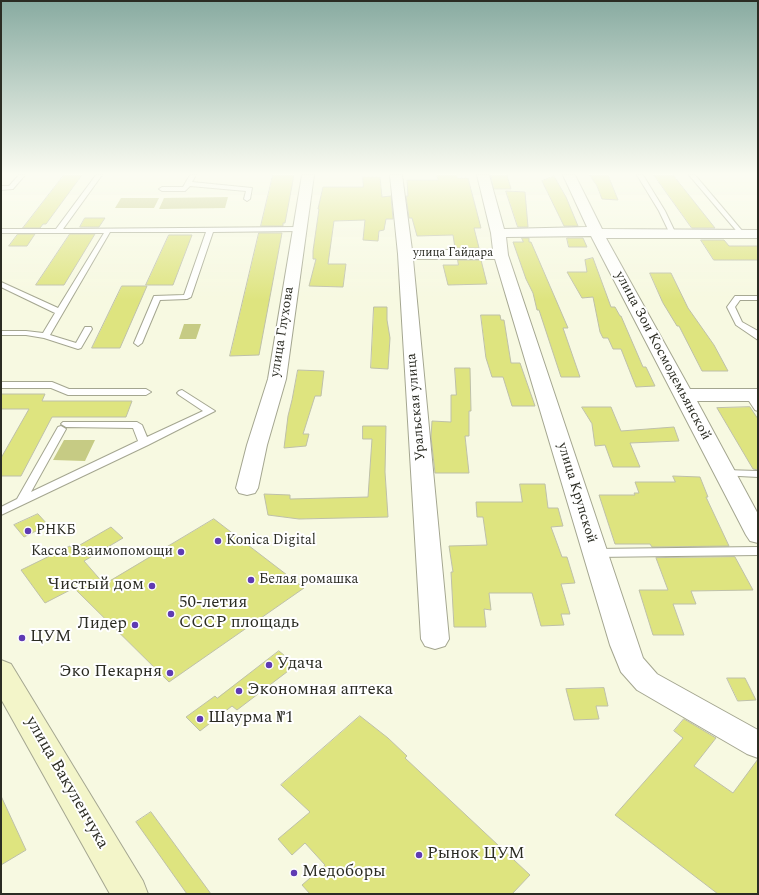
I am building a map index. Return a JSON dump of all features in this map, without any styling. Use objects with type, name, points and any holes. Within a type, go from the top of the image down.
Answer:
[{"type":"main road","name":"улица Вакуленчука","points":[[1,672],[130,894]]},
{"type":"street","name":"улица Глухова","points":[[247,488],[257,445],[277,378],[302,217]]},
{"type":"street","name":"Уральская улица","points":[[401,217],[436,639]]},
{"type":"street","name":"улица Крупской","points":[[494,217],[501,254],[631,664],[647,682],[758,745]]},
{"type":"street","name":"улица Зои Космодемьянской","points":[[589,217],[758,535]]},
{"type":"street","name":"улица Гайдара","points":[[498,233],[586,231],[609,234],[758,234]]},
{"type":"street","name":"улица Гайдара","points":[[405,254],[501,254]]},
{"type":"street","points":[[684,395],[755,400]]},
{"type":"lane","points":[[58,231],[68,217]]},
{"type":"lane","points":[[665,217],[673,234]]},
{"type":"lane","points":[[728,217],[742,234]]},
{"type":"lane","points":[[1,232],[300,229]]},
{"type":"lane","points":[[138,343],[157,298],[187,297],[210,230]]},
{"type":"lane","points":[[45,336],[108,231]]},
{"type":"lane","points":[[1,284],[59,312]]},
{"type":"lane","points":[[758,298],[738,298],[731,307],[739,323],[755,333],[758,337]]},
{"type":"lane","points":[[1,333],[26,333],[45,336],[78,346],[88,329]]},
{"type":"lane","points":[[1,385],[52,385],[68,392],[146,392]]},
{"type":"lane","points":[[1,511],[210,411],[182,393]]},
{"type":"lane","points":[[21,501],[64,426],[136,425],[144,443]]},
{"type":"lane","points":[[724,473],[758,474]]},
{"type":"lane","points":[[595,553],[758,551]]},
{"type":"green space","points":[[184,324],[201,324],[196,339],[179,339]]},
{"type":"green space","points":[[64,440],[95,440],[85,461],[53,460]]},
{"type":"building","points":[[32,217],[51,217],[46,224],[43,224],[40,228],[23,228]]},
{"type":"building","points":[[263,217],[286,217],[283,226],[261,226]]},
{"type":"building","points":[[318,217],[393,217],[393,219],[386,219],[384,230],[379,231],[378,241],[363,240],[365,220],[334,221],[328,264],[346,264],[343,287],[309,286],[316,259],[313,259]]},
{"type":"building","points":[[409,217],[478,217],[481,228],[474,228],[479,248],[455,248],[453,235],[417,236],[412,218]]},
{"type":"building","points":[[515,217],[527,217],[528,227],[518,227]]},
{"type":"building","points":[[559,217],[574,217],[578,226],[564,226]]},
{"type":"building","points":[[684,217],[706,217],[715,228],[692,228]]},
{"type":"building","points":[[85,218],[105,218],[99,227],[80,227]]},
{"type":"building","points":[[259,233],[282,233],[259,355],[230,356]]},
{"type":"building","points":[[18,234],[35,234],[27,246],[9,246]]},
{"type":"building","points":[[70,234],[95,234],[64,285],[36,285]]},
{"type":"building","points":[[169,235],[192,235],[173,285],[146,285]]},
{"type":"building","points":[[522,238],[529,238],[529,242],[531,242],[568,328],[563,328],[580,377],[561,377],[539,310],[537,310],[533,293],[526,279],[513,242],[523,242]]},
{"type":"building","points":[[567,238],[583,238],[587,247],[569,247]]},
{"type":"building","points":[[701,240],[724,240],[729,246],[758,246],[758,260],[714,260]]},
{"type":"building","points":[[593,258],[611,307],[615,307],[621,316],[643,367],[646,367],[655,386],[636,387],[621,349],[613,349],[608,338],[603,338],[600,332],[593,297],[582,298],[567,272],[587,272],[585,260]]},
{"type":"building","points":[[458,260],[481,260],[487,284],[448,285],[443,265],[458,265]]},
{"type":"building","points":[[650,273],[671,273],[688,308],[714,345],[728,371],[702,371],[679,326],[677,326],[663,303]]},
{"type":"building","points":[[122,286],[147,286],[120,348],[92,348]]},
{"type":"building","points":[[374,307],[387,307],[387,320],[390,338],[388,369],[371,368]]},
{"type":"building","points":[[481,315],[500,315],[501,320],[504,320],[511,363],[520,363],[535,406],[512,406],[503,377],[492,377],[486,358]]},
{"type":"building","points":[[455,368],[470,368],[471,411],[469,411],[469,436],[465,436],[469,473],[435,473],[431,437],[432,421],[451,422],[451,395],[456,395]]},
{"type":"building","points":[[298,370],[324,371],[321,396],[315,396],[303,434],[309,434],[306,446],[284,448],[288,416]]},
{"type":"building","points":[[1,394],[45,394],[42,401],[132,401],[126,417],[52,417],[21,476],[1,476],[1,458],[29,409],[1,409]]},
{"type":"building","points":[[582,407],[611,407],[621,431],[674,427],[679,441],[630,443],[640,467],[613,467],[605,445],[595,446],[592,424]]},
{"type":"building","points":[[750,407],[758,419],[758,470],[753,469],[717,408]]},
{"type":"building","points":[[363,426],[386,426],[385,472],[388,517],[299,519],[268,515],[264,494],[290,495],[290,499],[368,497],[372,439],[363,439]]},
{"type":"building","points":[[673,476],[700,477],[708,497],[706,497],[729,546],[652,547],[650,544],[615,544],[599,495],[635,495],[634,493],[639,493],[635,482],[675,482]]},
{"type":"building","points":[[520,484],[545,484],[548,508],[558,508],[563,526],[551,527],[562,557],[567,557],[575,583],[561,584],[570,614],[561,614],[564,625],[541,626],[532,593],[489,593],[491,610],[484,609],[486,627],[454,627],[451,572],[453,572],[449,546],[487,545],[483,517],[477,517],[476,502],[522,502]]},
{"type":"building","name":"РНКБ","points":[[38,514],[48,525],[24,537],[14,525]]},
{"type":"building","points":[[214,519],[304,588],[169,682],[74,588],[45,603],[21,570],[70,546],[73,549],[111,527],[123,538],[84,561],[104,584]]},
{"type":"building","points":[[735,557],[753,590],[691,591],[696,604],[673,604],[684,635],[653,635],[639,590],[668,590],[656,558]]},
{"type":"building","points":[[279,651],[296,665],[237,710],[232,706],[200,731],[186,717],[215,696],[217,698]]},
{"type":"building","points":[[727,678],[745,678],[756,700],[738,701]]},
{"type":"building","points":[[604,688],[608,706],[596,706],[599,719],[574,720],[566,689]]},
{"type":"building","points":[[360,716],[388,738],[407,756],[405,758],[530,875],[512,894],[310,894],[302,885],[325,865],[305,843],[292,855],[278,839],[310,812],[281,785]]},
{"type":"building","points":[[684,719],[716,738],[694,766],[733,793],[758,759],[758,894],[718,894],[615,815],[683,738],[674,731]]},
{"type":"building","points":[[1,796],[26,850],[1,865]]},
{"type":"building","points":[[151,812],[211,894],[187,894],[136,822]]},
{"type":"place","name":"РНКБ","points":[[28,531]]},
{"type":"place","name":"Konica Digital","points":[[218,541]]},
{"type":"place","name":"Касса Взаимопомощи","points":[[181,552]]},
{"type":"place","name":"Белая ромашка","points":[[251,580]]},
{"type":"place","name":"Чистый дом","points":[[152,586]]},
{"type":"place","name":"50-летия СССР площадь","points":[[171,614]]},
{"type":"place","name":"Лидер","points":[[135,625]]},
{"type":"place","name":"ЦУМ","points":[[22,638]]},
{"type":"place","name":"Удача","points":[[269,665]]},
{"type":"place","name":"Эко Пекарня","points":[[170,673]]},
{"type":"place","name":"Экономная аптека","points":[[239,691]]},
{"type":"place","name":"Шаурма №1","points":[[200,719]]},
{"type":"place","name":"Рынок ЦУМ","points":[[419,855]]},
{"type":"place","name":"Медоборы","points":[[294,873]]}]
